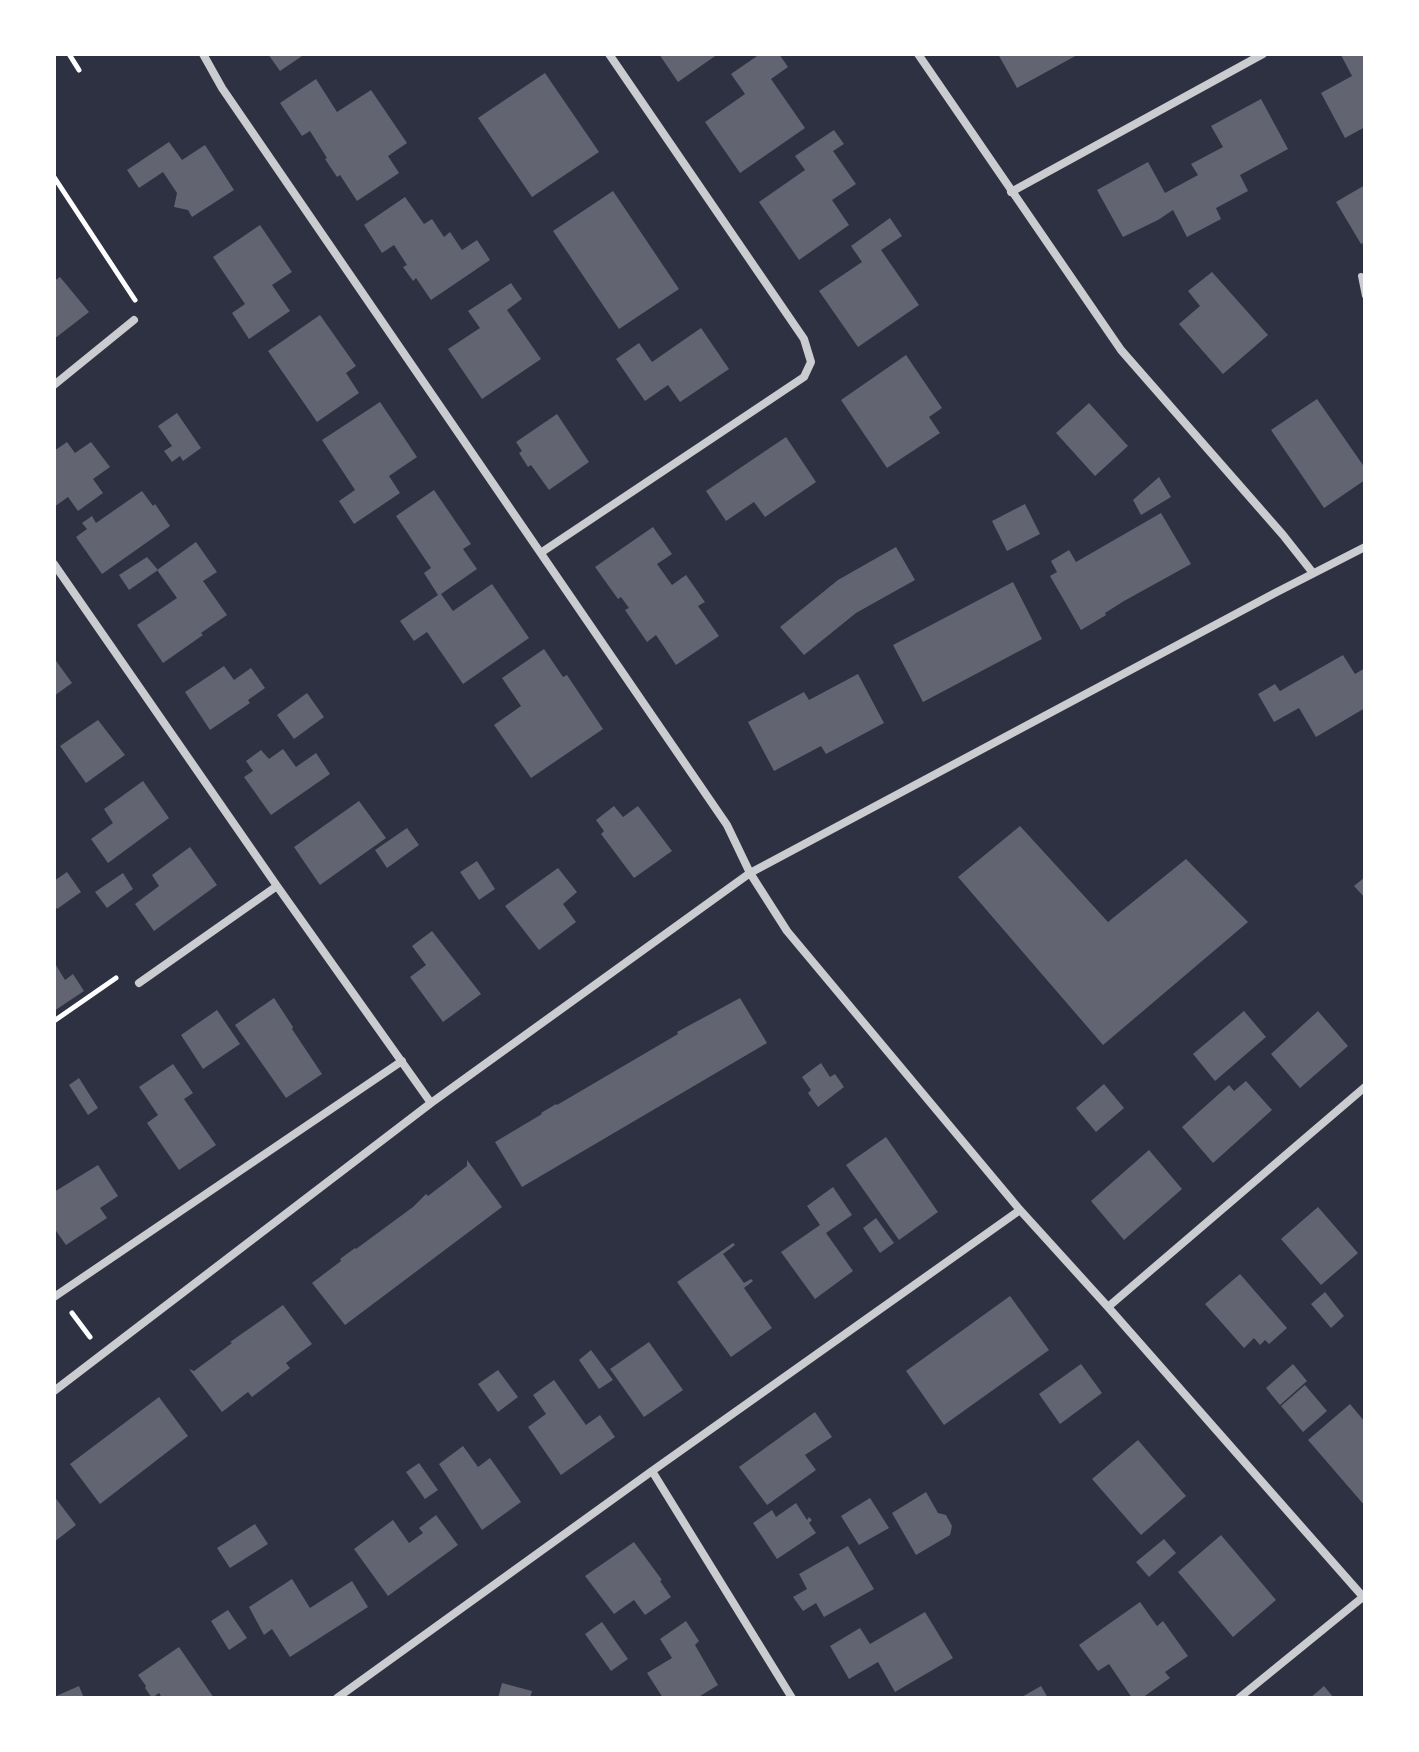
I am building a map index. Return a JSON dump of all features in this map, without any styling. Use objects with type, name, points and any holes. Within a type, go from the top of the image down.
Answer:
[{"type":"street","points":[[203,54],[231,101],[727,825],[750,873],[787,931],[1020,1210],[1364,1597],[1239,1698]]},
{"type":"street","points":[[542,552],[804,377],[811,362],[804,339],[609,54]]},
{"type":"street","points":[[918,54],[1121,350],[1313,573]]},
{"type":"street","points":[[1011,192],[1263,54]]},
{"type":"street","points":[[54,385],[134,320]]},
{"type":"street","points":[[54,1391],[431,1103],[750,873],[1365,547]]},
{"type":"street","points":[[54,564],[431,1103]]},
{"type":"street","points":[[139,983],[277,886]]},
{"type":"street","points":[[56,1295],[402,1061]]},
{"type":"street","points":[[1108,1307],[1365,1087]]},
{"type":"street","points":[[337,1698],[1020,1210]]},
{"type":"street","points":[[652,1471],[792,1698]]},
{"type":"lane","points":[[1361,276],[1365,296]]},
{"type":"path","points":[[69,54],[79,70]]},
{"type":"path","points":[[54,177],[138,304],[134,320]]},
{"type":"path","points":[[56,1295],[102,1354]]},
{"type":"building","points":[[268,54],[305,54],[280,71]]},
{"type":"building","points":[[659,54],[718,54],[678,82]]},
{"type":"building","points":[[760,54],[779,54],[788,67],[771,79],[805,128],[740,173],[705,122],[745,94],[731,74]]},
{"type":"building","points":[[998,54],[1079,54],[1017,88]]},
{"type":"building","points":[[1365,54],[1365,127],[1345,138],[1321,93],[1352,76],[1341,55]]},
{"type":"building","points":[[545,73],[599,152],[532,197],[478,118]]},
{"type":"building","points":[[316,79],[337,112],[371,90],[407,143],[388,156],[399,173],[357,201],[340,175],[337,177],[310,131],[302,136],[280,103]]},
{"type":"building","points":[[1261,99],[1288,149],[1240,175],[1248,191],[1216,208],[1221,219],[1187,237],[1173,210],[1123,237],[1097,190],[1148,162],[1165,193],[1198,175],[1191,164],[1223,147],[1211,126]]},
{"type":"building","points":[[834,130],[844,144],[833,151],[856,184],[832,200],[849,225],[799,260],[759,202],[805,170],[795,156]]},
{"type":"building","points":[[169,142],[182,160],[205,145],[234,190],[192,217],[188,210],[174,207],[177,193],[163,172],[139,188],[127,170]]},
{"type":"building","points":[[1365,185],[1365,242],[1361,244],[1336,202]]},
{"type":"building","points":[[613,191],[679,289],[619,329],[553,231]]},
{"type":"building","points":[[405,197],[424,224],[432,219],[444,237],[450,232],[462,250],[477,240],[490,260],[431,300],[416,278],[413,281],[403,267],[407,265],[394,245],[382,253],[364,225]]},
{"type":"building","points":[[890,218],[902,236],[881,250],[919,305],[858,347],[819,291],[862,262],[851,246]]},
{"type":"building","points":[[260,225],[292,272],[272,285],[290,311],[249,339],[232,313],[245,304],[213,257]]},
{"type":"building","points":[[1212,272],[1268,335],[1223,374],[1179,324],[1200,306],[1188,291]]},
{"type":"building","points":[[60,277],[89,312],[54,339],[54,281]]},
{"type":"building","points":[[511,283],[522,299],[507,310],[541,359],[482,399],[448,349],[480,328],[468,311]]},
{"type":"building","points":[[320,315],[356,366],[346,373],[359,393],[317,422],[268,351]]},
{"type":"building","points":[[701,328],[729,369],[680,402],[668,385],[645,401],[616,359],[639,343],[652,362]]},
{"type":"building","points":[[906,355],[942,408],[929,417],[940,433],[887,468],[841,400]]},
{"type":"building","points":[[1317,399],[1365,468],[1365,480],[1324,508],[1271,430]]},
{"type":"building","points":[[380,402],[417,457],[389,476],[400,493],[354,524],[339,501],[355,490],[322,440]]},
{"type":"building","points":[[1089,403],[1128,446],[1095,476],[1056,433]]},
{"type":"building","points":[[177,413],[201,448],[183,461],[180,456],[172,462],[164,451],[172,446],[158,426]]},
{"type":"building","points":[[557,414],[589,462],[549,490],[531,465],[528,467],[516,442]]},
{"type":"building","points":[[786,437],[816,482],[765,517],[754,502],[726,521],[706,491]]},
{"type":"building","points":[[67,442],[75,453],[91,442],[110,467],[93,479],[103,493],[78,511],[68,497],[54,507],[54,451]]},
{"type":"building","points":[[1159,477],[1171,497],[1141,515],[1133,500]]},
{"type":"building","points":[[434,490],[471,544],[463,549],[477,569],[441,594],[453,611],[492,584],[529,638],[463,684],[427,632],[414,641],[400,621],[438,595],[424,573],[431,568],[396,516]]},
{"type":"building","points":[[142,491],[170,526],[102,574],[76,537],[87,529],[82,523],[92,516],[96,523]]},
{"type":"building","points":[[1025,504],[1040,534],[1007,551],[992,521]]},
{"type":"building","points":[[1161,513],[1191,564],[1124,601],[1081,630],[1050,576],[1057,572],[1051,561],[1069,550],[1076,562]]},
{"type":"building","points":[[653,527],[672,554],[657,564],[672,585],[686,575],[705,602],[698,606],[719,636],[676,665],[656,635],[647,642],[625,610],[629,608],[621,597],[618,599],[595,567]]},
{"type":"building","points":[[196,542],[217,572],[203,581],[227,615],[163,663],[137,625],[177,598],[157,570]]},
{"type":"building","points":[[896,547],[915,580],[856,613],[804,655],[780,627],[838,580]]},
{"type":"building","points":[[147,557],[158,570],[129,590],[119,575]]},
{"type":"building","points":[[1013,582],[1042,639],[923,702],[893,645]]},
{"type":"building","points":[[544,649],[563,677],[567,675],[603,729],[531,778],[494,725],[521,706],[502,678]]},
{"type":"building","points":[[1343,655],[1355,674],[1365,668],[1365,708],[1316,737],[1299,708],[1274,722],[1258,694],[1275,684],[1280,691]]},
{"type":"building","points":[[54,658],[72,683],[54,696]]},
{"type":"building","points":[[224,666],[234,680],[251,668],[265,688],[248,700],[250,703],[210,730],[185,692]]},
{"type":"building","points":[[858,674],[884,723],[826,754],[821,746],[774,771],[748,722],[804,692],[809,700]]},
{"type":"building","points":[[307,693],[324,717],[294,739],[277,715]]},
{"type":"building","points":[[98,720],[125,755],[86,783],[60,746]]},
{"type":"building","points":[[283,749],[296,767],[316,753],[330,774],[271,815],[244,777],[253,771],[246,761],[261,750],[269,759]]},
{"type":"building","points":[[143,781],[169,818],[108,863],[91,839],[113,823],[104,809]]},
{"type":"building","points":[[359,801],[386,838],[320,885],[294,847]]},
{"type":"building","points":[[614,806],[623,817],[638,806],[672,851],[634,878],[601,834],[604,831],[596,820]]},
{"type":"building","points":[[1020,826],[1108,922],[1186,859],[1248,922],[1103,1045],[958,877]]},
{"type":"building","points":[[407,828],[419,845],[387,868],[375,850]]},
{"type":"building","points":[[190,847],[217,885],[154,931],[135,904],[159,886],[152,875]]},
{"type":"building","points":[[477,861],[495,889],[479,900],[460,872]]},
{"type":"building","points":[[558,868],[577,892],[563,904],[576,922],[539,950],[505,906]]},
{"type":"building","points":[[67,872],[81,892],[57,909],[54,905],[54,881]]},
{"type":"building","points":[[123,873],[133,889],[107,908],[95,892]]},
{"type":"building","points":[[1365,877],[1365,898],[1354,886]]},
{"type":"building","points":[[432,931],[481,994],[443,1022],[410,977],[426,965],[412,946]]},
{"type":"building","points":[[54,962],[65,980],[73,974],[84,991],[54,1011]]},
{"type":"building","points":[[274,998],[322,1074],[286,1098],[235,1025]]},
{"type":"building","points":[[740,998],[767,1043],[522,1187],[495,1142],[677,1032]]},
{"type":"building","points":[[217,1010],[240,1044],[203,1069],[181,1035]]},
{"type":"building","points":[[1244,1011],[1266,1037],[1215,1081],[1193,1054]]},
{"type":"building","points":[[1318,1011],[1348,1046],[1300,1088],[1271,1054]]},
{"type":"building","points":[[821,1063],[830,1077],[835,1074],[844,1087],[818,1107],[802,1077]]},
{"type":"building","points":[[173,1064],[193,1093],[184,1099],[216,1145],[179,1170],[147,1123],[158,1115],[139,1087]]},
{"type":"building","points":[[79,1078],[98,1108],[88,1115],[69,1085]]},
{"type":"building","points":[[1246,1081],[1272,1110],[1213,1163],[1182,1127],[1229,1085],[1234,1091]]},
{"type":"building","points":[[1104,1084],[1124,1108],[1096,1132],[1076,1108]]},
{"type":"building","points":[[886,1137],[938,1212],[899,1240],[846,1165]]},
{"type":"building","points":[[1149,1150],[1182,1189],[1124,1240],[1091,1201]]},
{"type":"building","points":[[467,1160],[502,1207],[345,1325],[312,1283],[467,1166]]},
{"type":"building","points":[[98,1165],[118,1196],[100,1208],[107,1218],[66,1245],[54,1228],[54,1192]]},
{"type":"building","points":[[833,1187],[852,1215],[826,1233],[853,1271],[815,1299],[781,1252],[820,1225],[807,1206]]},
{"type":"building","points":[[1318,1207],[1358,1253],[1321,1285],[1281,1239]]},
{"type":"building","points":[[876,1218],[894,1243],[880,1253],[863,1228]]},
{"type":"building","points":[[733,1243],[735,1245],[723,1254],[744,1283],[753,1281],[744,1288],[772,1328],[731,1357],[677,1282]]},
{"type":"building","points":[[1240,1274],[1287,1328],[1269,1344],[1265,1340],[1260,1345],[1254,1338],[1244,1348],[1205,1304]]},
{"type":"building","points":[[1325,1292],[1344,1316],[1331,1328],[1311,1304]]},
{"type":"building","points":[[1010,1296],[1049,1350],[944,1425],[906,1371]]},
{"type":"building","points":[[283,1305],[312,1344],[286,1363],[290,1368],[252,1397],[248,1392],[222,1412],[189,1369],[194,1371]]},
{"type":"building","points":[[649,1342],[683,1390],[644,1417],[610,1369]]},
{"type":"building","points":[[591,1350],[613,1380],[599,1389],[579,1360]]},
{"type":"building","points":[[1081,1364],[1102,1393],[1060,1424],[1039,1394]]},
{"type":"building","points":[[1293,1364],[1307,1381],[1280,1405],[1266,1388]]},
{"type":"building","points":[[498,1370],[518,1397],[498,1412],[478,1384]]},
{"type":"building","points":[[554,1380],[586,1425],[600,1415],[615,1437],[561,1475],[528,1427],[546,1414],[533,1395]]},
{"type":"building","points":[[1305,1385],[1327,1411],[1303,1432],[1281,1406]]},
{"type":"building","points":[[159,1397],[188,1436],[100,1504],[70,1464]]},
{"type":"building","points":[[1350,1404],[1365,1422],[1365,1506],[1308,1440]]},
{"type":"building","points":[[815,1412],[832,1437],[805,1455],[816,1470],[767,1505],[739,1467]]},
{"type":"building","points":[[1138,1440],[1186,1496],[1141,1535],[1092,1479]]},
{"type":"building","points":[[463,1446],[478,1467],[490,1458],[521,1502],[482,1530],[439,1464]]},
{"type":"building","points":[[419,1463],[438,1490],[425,1499],[406,1472]]},
{"type":"building","points":[[926,1492],[938,1513],[946,1515],[952,1526],[950,1535],[916,1555],[892,1513]]},
{"type":"building","points":[[54,1496],[76,1525],[54,1542]]},
{"type":"building","points":[[870,1498],[889,1528],[859,1545],[841,1516]]},
{"type":"building","points":[[796,1503],[807,1520],[809,1517],[812,1520],[809,1523],[816,1533],[777,1559],[753,1523],[772,1510],[776,1517]]},
{"type":"building","points":[[436,1515],[458,1545],[388,1596],[354,1549],[393,1520],[409,1543],[423,1533],[419,1528]]},
{"type":"building","points":[[255,1524],[268,1544],[230,1568],[217,1548]]},
{"type":"building","points":[[1221,1535],[1276,1600],[1233,1637],[1178,1572]]},
{"type":"building","points":[[1164,1539],[1176,1553],[1149,1577],[1136,1562]]},
{"type":"building","points":[[634,1542],[671,1597],[645,1615],[634,1600],[614,1614],[585,1576]]},
{"type":"building","points":[[848,1546],[874,1589],[824,1617],[816,1603],[803,1611],[793,1597],[807,1589],[799,1574]]},
{"type":"building","points":[[292,1579],[310,1608],[352,1581],[368,1607],[290,1657],[272,1629],[264,1635],[249,1607]]},
{"type":"building","points":[[1140,1602],[1157,1626],[1163,1621],[1188,1656],[1165,1672],[1170,1678],[1142,1698],[1132,1698],[1109,1664],[1098,1671],[1079,1645]]},
{"type":"building","points":[[228,1610],[247,1638],[229,1650],[211,1621]]},
{"type":"building","points":[[925,1612],[953,1658],[895,1692],[878,1662],[849,1679],[830,1646],[860,1628],[870,1644]]},
{"type":"building","points":[[686,1621],[699,1641],[695,1645],[718,1685],[697,1698],[663,1698],[647,1673],[672,1658],[660,1639]]},
{"type":"building","points":[[602,1622],[628,1659],[611,1671],[585,1634]]},
{"type":"building","points":[[179,1647],[214,1698],[162,1698],[159,1693],[152,1698],[145,1688],[138,1675]]},
{"type":"building","points":[[502,1683],[532,1691],[530,1698],[498,1698]]},
{"type":"building","points":[[79,1686],[84,1698],[54,1698],[54,1697]]},
{"type":"building","points":[[1041,1686],[1048,1698],[1020,1698]]},
{"type":"building","points":[[1324,1686],[1334,1698],[1310,1698]]}]
